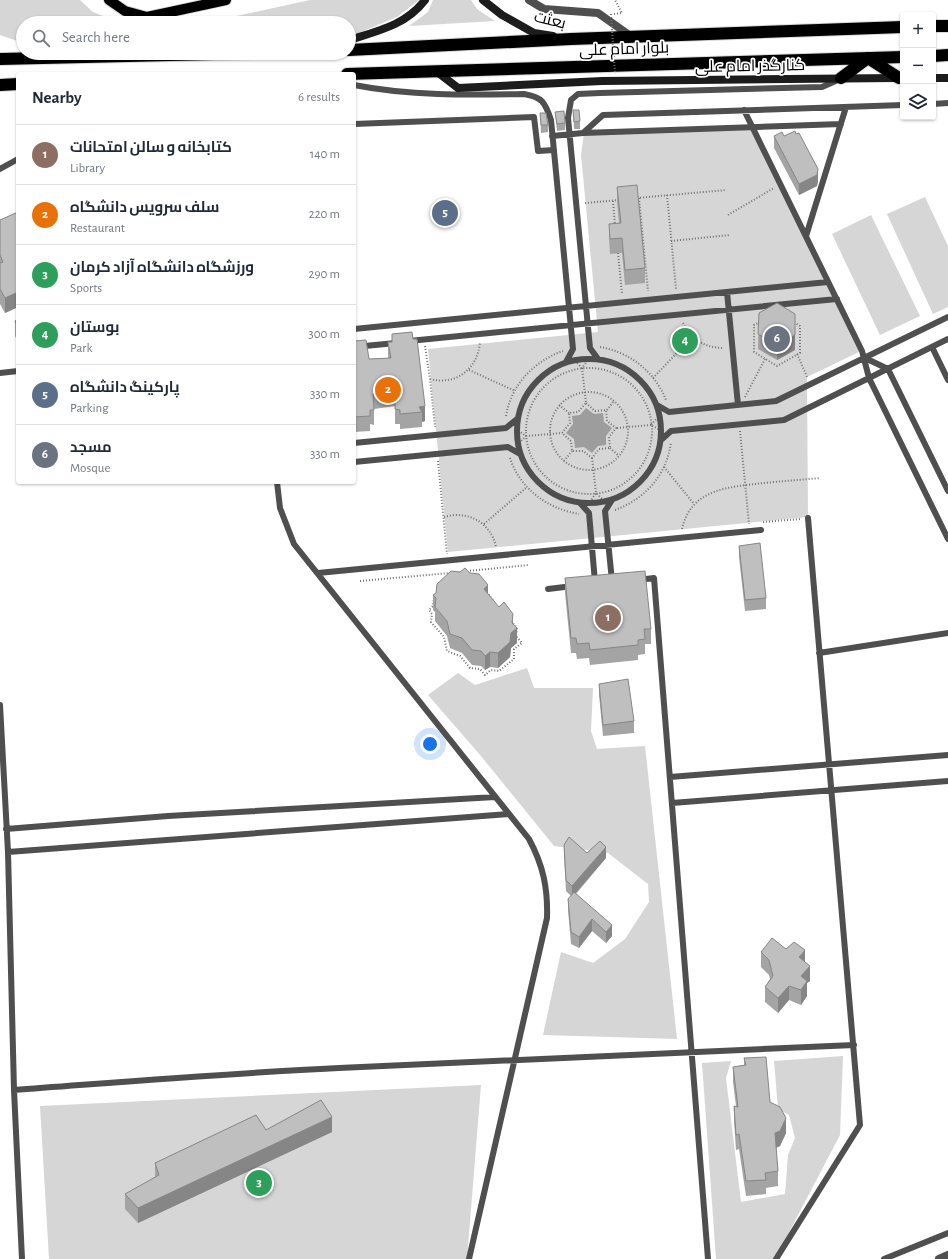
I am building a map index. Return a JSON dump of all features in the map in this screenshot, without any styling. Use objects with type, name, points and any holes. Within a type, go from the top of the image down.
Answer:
[{"type":"highway","points":[[936,26],[948,26]]},
{"type":"highway","name":"بلوار امام علی","points":[[356,50],[571,39],[900,27]]},
{"type":"highway","points":[[0,50],[16,55]]},
{"type":"highway","points":[[936,56],[948,55]]},
{"type":"highway","name":"بلوار امام علی","points":[[356,74],[900,56]]},
{"type":"highway","points":[[841,78],[868,58],[900,77]]},
{"type":"highway","points":[[0,59],[16,59]]},
{"type":"highway","points":[[0,85],[16,84]]},
{"type":"main road","points":[[109,0],[125,11],[143,16]]},
{"type":"main road","points":[[150,16],[195,3],[226,0]]},
{"type":"street","points":[[356,38],[387,29],[416,12],[425,0]]},
{"type":"street","name":"بعثت","points":[[482,0],[502,15],[534,33],[571,39]]},
{"type":"street","points":[[529,0],[544,10],[598,13],[632,37]]},
{"type":"street","name":"کنارگذر امام علی","points":[[436,71],[458,88],[602,81],[900,78]]},
{"type":"street","points":[[936,78],[948,78]]},
{"type":"street","points":[[939,1259],[948,1255]]},
{"type":"lane","points":[[592,356],[587,324],[569,135],[568,118],[571,100],[578,94],[822,87],[841,78]]},
{"type":"lane","points":[[356,85],[374,89],[436,95],[524,94],[538,96],[547,106],[551,120],[571,326],[573,349],[570,359]]},
{"type":"lane","points":[[936,104],[948,103]]},
{"type":"lane","points":[[584,133],[603,115],[900,105]]},
{"type":"lane","points":[[806,236],[846,107]]},
{"type":"lane","points":[[744,110],[837,299],[865,358],[869,378],[948,539]]},
{"type":"lane","points":[[356,124],[534,118],[538,152],[554,150]]},
{"type":"lane","points":[[552,136],[584,133],[841,124]]},
{"type":"lane","points":[[0,169],[16,160]]},
{"type":"lane","points":[[356,329],[828,282]]},
{"type":"lane","points":[[727,292],[738,405]]},
{"type":"lane","points":[[356,347],[837,299]]},
{"type":"lane","points":[[657,406],[669,412],[776,401],[948,317]]},
{"type":"lane","points":[[664,433],[784,420],[948,340]]},
{"type":"lane","points":[[932,347],[948,380]]},
{"type":"lane","points":[[592,356],[621,366],[634,374],[645,385],[657,406],[664,433],[655,461],[643,480],[625,494],[608,502],[584,505],[559,497],[546,489],[530,473],[520,454],[516,430],[517,419],[522,404],[534,384],[552,368],[570,359],[592,356]]},
{"type":"lane","points":[[865,358],[888,369],[948,492]]},
{"type":"lane","points":[[0,373],[16,371]]},
{"type":"lane","points":[[356,443],[506,428],[517,419]]},
{"type":"lane","points":[[356,462],[508,447],[520,454]]},
{"type":"lane","points":[[277,484],[280,508],[294,544],[529,839],[538,857],[545,877],[548,897],[548,918],[469,1259]]},
{"type":"lane","points":[[604,583],[609,545],[605,511],[608,502]]},
{"type":"lane","points":[[584,505],[589,513],[592,546],[604,583]]},
{"type":"lane","points":[[776,1259],[860,1125],[833,790],[828,764],[808,518]]},
{"type":"lane","points":[[318,573],[761,530]]},
{"type":"lane","points":[[633,580],[654,578],[708,1259]]},
{"type":"lane","points":[[588,585],[619,582]]},
{"type":"lane","points":[[548,589],[580,586]]},
{"type":"lane","points":[[819,653],[948,633]]},
{"type":"lane","points":[[0,706],[8,852],[14,1090],[22,1259]]},
{"type":"lane","points":[[670,777],[948,755]]},
{"type":"lane","points":[[672,803],[948,781]]},
{"type":"lane","points":[[6,829],[168,816],[495,796]]},
{"type":"lane","points":[[8,852],[509,814]]},
{"type":"lane","points":[[14,1090],[335,1068],[516,1059],[692,1054],[854,1045]]},
{"type":"lane","points":[[884,1259],[948,1232]]},
{"type":"path","points":[[615,0],[622,13]]},
{"type":"path","points":[[611,14],[615,74]]},
{"type":"path","points":[[728,215],[780,184]]},
{"type":"path","points":[[632,199],[726,190]]},
{"type":"path","points":[[667,195],[676,288]]},
{"type":"path","points":[[639,198],[648,291]]},
{"type":"path","points":[[585,203],[626,199]]},
{"type":"path","points":[[614,201],[616,231]]},
{"type":"path","points":[[671,241],[730,235]]},
{"type":"path","points":[[618,253],[622,294]]},
{"type":"path","points":[[760,322],[754,325],[754,352],[776,366],[800,353],[800,326],[793,322]]},
{"type":"path","points":[[683,323],[692,337],[710,346],[720,348],[732,346]]},
{"type":"path","points":[[653,378],[692,337]]},
{"type":"path","points":[[430,380],[451,380],[469,370],[479,353],[481,338]]},
{"type":"path","points":[[424,342],[435,428]]},
{"type":"path","points":[[614,401],[606,410],[595,411],[586,403],[582,368],[599,347],[622,354],[642,366],[662,391],[668,406],[651,425]]},
{"type":"path","points":[[572,452],[571,441],[562,433],[526,436],[506,422],[508,406],[515,391],[524,377],[542,361],[564,350],[570,359],[582,368]]},
{"type":"path","points":[[797,354],[808,378],[814,375]]},
{"type":"path","points":[[745,398],[765,359]]},
{"type":"path","points":[[582,368],[608,371],[628,382],[643,399],[651,425],[648,451],[635,474],[617,487],[596,493],[569,491],[553,482],[535,462],[530,454],[526,436],[529,410],[540,391],[557,376],[582,368]]},
{"type":"path","points":[[469,370],[515,391]]},
{"type":"path","points":[[744,390],[745,398]]},
{"type":"path","points":[[584,392],[600,394],[614,401],[623,413],[627,427],[626,442],[619,456],[607,465],[593,469],[578,468],[564,461],[554,449],[550,434],[552,419],[559,405],[570,396],[584,392]]},
{"type":"path","points":[[745,398],[752,397]]},
{"type":"path","points":[[559,405],[569,413],[578,412],[586,403]]},
{"type":"path","points":[[606,410],[607,421],[616,428],[651,425],[672,438],[664,467],[650,488],[637,499],[614,510],[608,502],[596,493],[592,458],[599,449],[610,448]]},
{"type":"path","points":[[562,433],[570,423],[569,413]]},
{"type":"path","points":[[616,428],[609,437],[610,448],[619,456]]},
{"type":"path","points":[[740,431],[749,524]]},
{"type":"path","points":[[518,445],[526,436]]},
{"type":"path","points":[[512,450],[508,454],[511,461],[527,487],[540,499],[563,510],[580,514],[584,505],[596,493]]},
{"type":"path","points":[[564,461],[572,452],[583,450],[592,458]]},
{"type":"path","points":[[438,460],[449,573]]},
{"type":"path","points":[[664,467],[694,504]]},
{"type":"path","points":[[682,530],[685,519],[694,504],[713,492],[745,485],[820,478]]},
{"type":"path","points":[[484,524],[527,487]]},
{"type":"path","points":[[444,517],[465,515],[475,518],[484,524],[493,538],[496,548]]},
{"type":"path","points":[[464,571],[529,565]]},
{"type":"path","points":[[360,582],[456,572]]},
{"type":"path","points":[[466,578],[472,585],[481,586],[493,600],[488,604],[499,617],[504,613],[517,628],[516,636],[522,643],[514,650],[514,659],[499,671],[491,670],[485,675],[480,669],[470,668],[460,656],[447,651],[444,637],[431,622],[432,614],[429,610],[433,606],[434,597],[450,583],[459,584],[466,578]]},
{"type":"shaded area","points":[[0,0],[80,0],[93,12],[103,16],[16,16],[16,41],[0,35]]},
{"type":"shaded area","points":[[310,0],[419,0],[397,17],[356,34],[356,16],[236,16]]},
{"type":"shaded area","points":[[433,0],[471,0],[477,9],[495,21],[409,26],[428,12]]},
{"type":"shaded area","points":[[752,128],[861,351],[807,377],[808,517],[448,552],[428,349],[598,332],[581,155],[584,133]]},
{"type":"shaded area","points":[[925,197],[948,246],[948,307],[933,314],[887,214]]},
{"type":"shaded area","points":[[871,215],[920,316],[880,335],[832,234]]},
{"type":"shaded area","points":[[586,408],[594,414],[603,413],[604,422],[612,428],[606,436],[606,445],[598,446],[592,453],[584,447],[575,448],[574,439],[566,433],[573,424],[572,416],[580,415]]},
{"type":"shaded area","points":[[527,668],[534,688],[593,688],[591,731],[597,749],[645,746],[677,1039],[543,1035],[561,952],[593,963],[625,939],[649,902],[648,884],[608,853],[554,846],[481,756],[428,695],[458,673],[475,685]]},
{"type":"shaded area","points":[[843,1056],[840,1135],[775,1259],[716,1259],[702,1063],[731,1061],[726,1078],[741,1202],[785,1194],[788,1155],[795,1138],[789,1115],[778,1109],[774,1061]]},
{"type":"shaded area","points":[[481,1085],[467,1259],[49,1259],[40,1106]]},
{"type":"building","points":[[573,110],[579,110],[580,121],[574,122]]},
{"type":"building","points":[[564,111],[565,123],[557,124],[555,112]]},
{"type":"building","points":[[540,113],[546,113],[548,125],[541,125]]},
{"type":"building","points":[[795,131],[796,134],[799,133],[818,169],[817,175],[799,184],[774,136],[782,132],[784,136]]},
{"type":"building","points":[[637,185],[645,268],[625,270],[622,238],[610,239],[609,224],[621,223],[617,187]]},
{"type":"building","points":[[16,213],[16,293],[5,298],[0,289],[0,263],[3,262],[0,255],[0,220]]},
{"type":"building","points":[[777,303],[795,314],[795,335],[777,345],[758,334],[759,313]]},
{"type":"building","points":[[412,332],[413,339],[417,339],[425,406],[419,407],[422,412],[400,414],[400,410],[395,409],[395,391],[373,394],[374,410],[370,410],[370,416],[356,417],[356,341],[366,340],[369,359],[391,358],[388,342],[392,342],[392,334]]},
{"type":"building","points":[[760,543],[766,598],[745,600],[739,546]]},
{"type":"building","points":[[465,568],[470,573],[479,574],[488,585],[484,589],[499,607],[504,602],[513,614],[512,623],[517,628],[511,633],[510,642],[498,653],[490,652],[485,656],[481,651],[472,650],[462,638],[450,634],[447,621],[435,607],[436,598],[433,595],[436,593],[437,584],[451,571],[460,572]]},
{"type":"building","points":[[645,571],[651,629],[644,629],[645,639],[638,640],[638,645],[590,650],[589,643],[577,644],[576,638],[571,638],[565,578]]},
{"type":"building","points":[[628,679],[634,721],[603,725],[599,684]]},
{"type":"building","points":[[569,837],[587,853],[600,841],[606,847],[572,886],[566,880],[564,845]]},
{"type":"building","points":[[574,892],[612,925],[606,932],[592,919],[579,937],[571,932],[568,899]]},
{"type":"building","points":[[772,938],[786,949],[794,942],[805,950],[799,957],[810,966],[801,976],[807,981],[801,990],[789,986],[778,998],[765,987],[773,976],[769,960],[761,952]]},
{"type":"building","points":[[766,1057],[770,1102],[780,1107],[786,1118],[780,1131],[775,1133],[778,1171],[765,1173],[766,1180],[746,1181],[739,1134],[736,1135],[734,1106],[738,1107],[733,1067],[746,1065],[744,1058]]},
{"type":"building","points":[[321,1100],[332,1117],[138,1208],[125,1194],[159,1175],[155,1163],[256,1115],[266,1130]]},
{"type":"place","name":"پارکینگ دانشگاه","points":[[445,213]]},
{"type":"place","name":"مسجد","points":[[777,339]]},
{"type":"place","name":"بوستان","points":[[685,341]]},
{"type":"place","name":"سلف سرویس دانشگاه","points":[[388,390]]},
{"type":"place","name":"کتابخانه و سالن امتحانات","points":[[608,618]]},
{"type":"place","name":"ورزشگاه دانشگاه آزاد کرمان","points":[[259,1183]]}]
